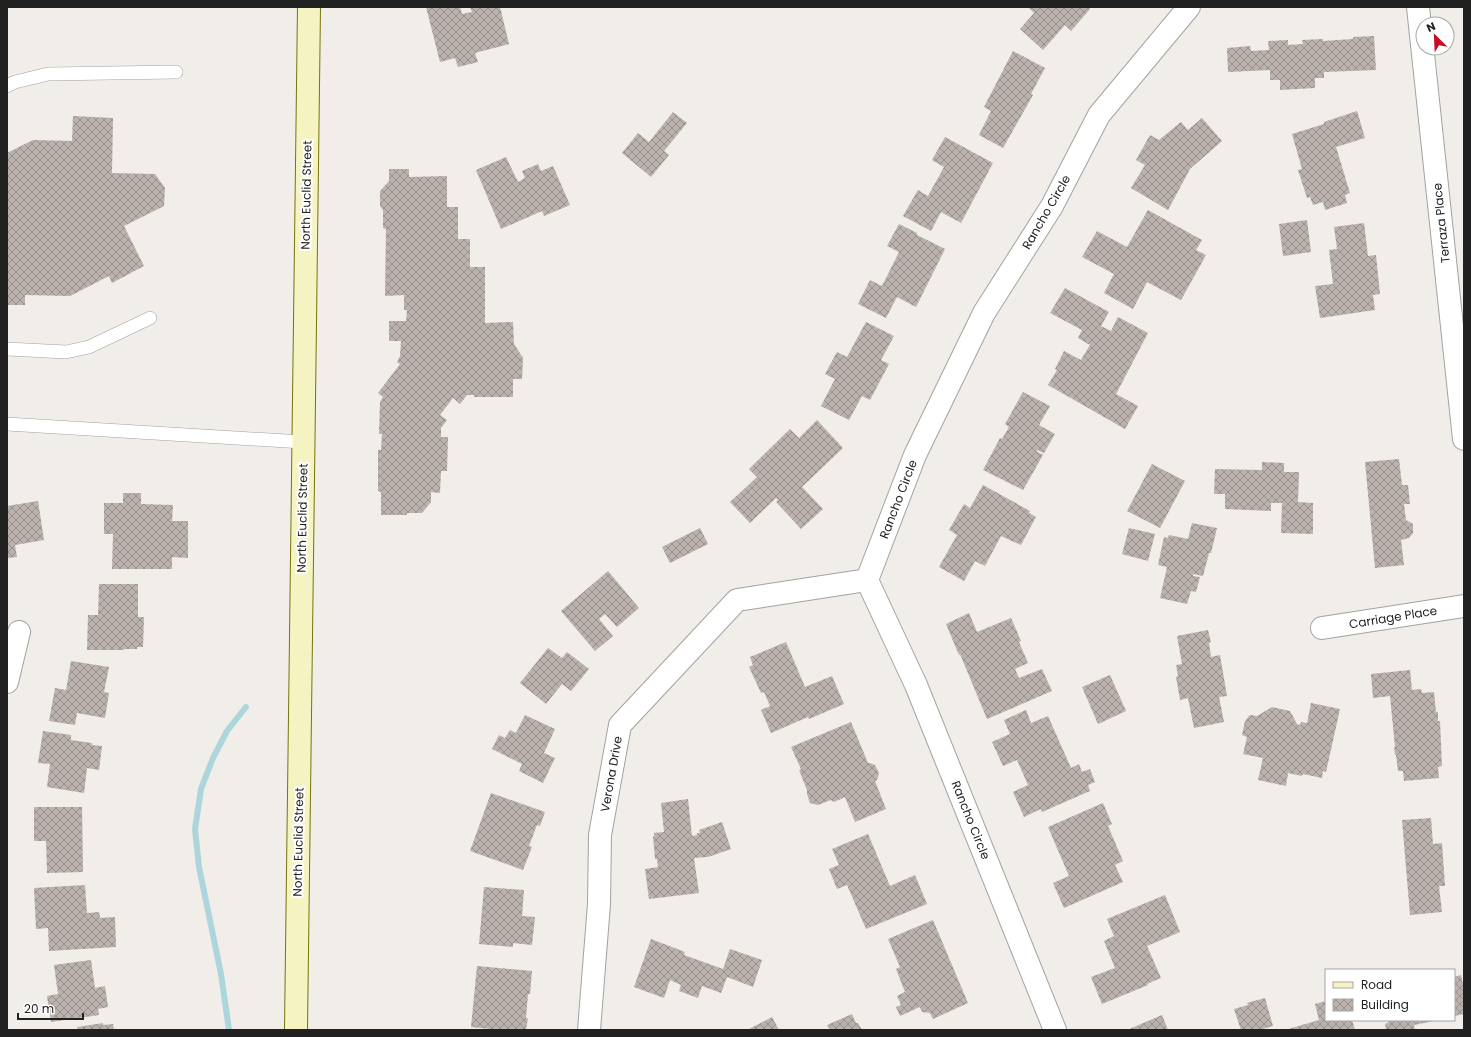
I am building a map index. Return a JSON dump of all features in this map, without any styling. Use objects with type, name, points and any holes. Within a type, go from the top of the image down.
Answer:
[{"type":"main road","name":"North Euclid Street","points":[[296,1030],[309,7]]},
{"type":"street","name":"Rancho Circle","points":[[1056,1030],[916,685],[867,580],[915,455],[984,313],[1052,206],[1099,115],[1189,7]]},
{"type":"street","name":"Terraza Place","points":[[1418,7],[1464,439]]},
{"type":"street","name":"Verona Drive","points":[[589,1030],[599,904],[600,835],[620,725],[737,600],[867,580]]},
{"type":"street","name":"Carriage Place","points":[[1322,628],[1464,606]]},
{"type":"street","points":[[7,682],[19,632]]},
{"type":"lane","points":[[7,86],[15,82],[48,74],[176,72]]},
{"type":"lane","points":[[7,349],[66,352],[89,347],[150,318]]},
{"type":"lane","points":[[7,424],[303,442]]},
{"type":"building","points":[[426,7],[460,7],[462,14],[472,12],[470,7],[500,7],[509,44],[475,53],[478,62],[458,67],[455,58],[440,62]]},
{"type":"building","points":[[1028,7],[1088,7],[1090,9],[1071,31],[1065,25],[1043,50],[1020,29],[1034,13]]},
{"type":"building","points":[[1374,36],[1376,70],[1324,72],[1324,78],[1315,78],[1315,88],[1280,90],[1280,80],[1270,80],[1270,70],[1228,72],[1227,48],[1250,46],[1251,51],[1269,50],[1268,41],[1288,40],[1288,45],[1303,44],[1302,40],[1323,39],[1323,41]]},
{"type":"building","points":[[1013,51],[1045,68],[1031,94],[1033,95],[1003,148],[979,135],[991,111],[984,107]]},
{"type":"building","points":[[1357,111],[1365,138],[1336,147],[1350,193],[1345,195],[1347,203],[1325,210],[1323,202],[1313,205],[1310,197],[1307,198],[1298,170],[1302,169],[1292,134],[1324,124],[1324,122]]},
{"type":"building","points":[[673,112],[687,123],[664,151],[669,155],[651,177],[622,153],[638,133],[649,142]]},
{"type":"building","points":[[73,116],[113,118],[112,173],[155,174],[165,188],[164,206],[124,226],[144,266],[112,283],[109,276],[70,296],[25,295],[25,305],[7,305],[7,153],[33,140],[72,141]]},
{"type":"building","points":[[1202,118],[1222,141],[1190,169],[1168,210],[1131,188],[1145,165],[1136,160],[1150,135],[1159,140],[1181,122],[1188,130]]},
{"type":"building","points":[[945,137],[993,163],[961,223],[941,212],[931,231],[903,216],[918,190],[928,196],[944,167],[932,160]]},
{"type":"building","points":[[506,157],[518,182],[525,178],[522,171],[538,164],[541,171],[553,166],[570,205],[544,216],[542,211],[501,229],[476,170]]},
{"type":"building","points":[[389,169],[409,169],[409,177],[447,176],[447,207],[458,207],[458,239],[470,239],[470,267],[485,267],[485,323],[513,322],[514,344],[523,358],[522,379],[513,379],[513,397],[474,397],[474,395],[467,395],[460,404],[453,398],[440,415],[447,420],[441,428],[441,437],[448,437],[447,471],[441,471],[440,493],[431,492],[431,502],[422,513],[407,513],[407,515],[381,515],[381,492],[378,491],[378,450],[381,450],[382,434],[379,434],[380,402],[383,397],[378,393],[400,364],[397,362],[400,356],[401,341],[389,341],[389,321],[406,321],[407,310],[404,310],[404,295],[385,296],[386,229],[383,228],[383,210],[380,206],[380,191],[389,181]]},
{"type":"building","points":[[1148,210],[1202,240],[1196,250],[1206,255],[1181,300],[1147,282],[1133,309],[1104,293],[1114,274],[1082,257],[1097,231],[1127,247]]},
{"type":"building","points":[[1307,220],[1311,252],[1283,256],[1279,224]]},
{"type":"building","points":[[1364,223],[1368,256],[1376,255],[1380,294],[1373,295],[1375,310],[1320,318],[1315,286],[1333,284],[1329,250],[1337,249],[1334,227]]},
{"type":"building","points":[[899,224],[945,249],[916,307],[897,297],[886,318],[858,304],[870,280],[882,286],[899,252],[887,246]]},
{"type":"building","points":[[1065,288],[1109,312],[1101,326],[1111,331],[1118,317],[1148,333],[1116,394],[1138,406],[1125,429],[1048,385],[1057,370],[1055,369],[1064,351],[1081,360],[1090,345],[1078,338],[1082,330],[1050,313]]},
{"type":"building","points":[[866,322],[894,336],[881,360],[889,364],[870,400],[862,396],[849,420],[821,406],[835,379],[825,374],[837,352],[847,357]]},
{"type":"building","points":[[1023,392],[1050,406],[1039,425],[1055,434],[1044,453],[1037,450],[1036,451],[1043,455],[1023,490],[983,470],[1000,438],[1002,439],[1009,427],[1005,424]]},
{"type":"building","points":[[817,420],[843,448],[802,487],[823,509],[801,529],[776,502],[778,500],[776,498],[750,523],[730,502],[757,477],[749,469],[790,429],[799,438]]},
{"type":"building","points":[[1399,459],[1402,485],[1408,485],[1410,504],[1404,504],[1406,520],[1413,524],[1413,533],[1409,538],[1401,540],[1404,565],[1375,568],[1365,462]]},
{"type":"building","points":[[1262,462],[1284,463],[1284,472],[1299,472],[1298,502],[1313,503],[1313,534],[1281,533],[1282,503],[1271,503],[1271,511],[1225,509],[1225,494],[1214,494],[1215,469],[1262,470]]},
{"type":"building","points":[[1152,464],[1185,481],[1160,528],[1127,511]]},
{"type":"building","points":[[983,485],[1030,511],[1029,513],[1036,517],[1021,545],[1001,536],[985,566],[975,561],[964,581],[939,567],[957,535],[949,530],[964,504],[970,508]]},
{"type":"building","points":[[123,493],[141,493],[141,504],[173,505],[172,521],[188,521],[188,558],[172,557],[172,569],[112,569],[113,534],[104,534],[104,503],[123,503]]},
{"type":"building","points":[[38,501],[44,540],[15,545],[17,557],[7,558],[7,506]]},
{"type":"building","points":[[1192,523],[1217,528],[1211,553],[1209,553],[1203,576],[1193,574],[1193,576],[1200,577],[1196,592],[1191,591],[1187,604],[1160,598],[1167,567],[1158,565],[1164,537],[1168,538],[1169,535],[1188,539]]},
{"type":"building","points":[[700,528],[708,544],[670,563],[662,547]]},
{"type":"building","points":[[1129,528],[1155,534],[1148,561],[1122,554]]},
{"type":"building","points":[[608,571],[639,608],[617,627],[605,614],[599,619],[613,636],[595,651],[561,611]]},
{"type":"building","points":[[99,584],[138,584],[138,617],[144,617],[143,647],[124,650],[87,650],[88,615],[98,615]]},
{"type":"building","points":[[969,613],[977,632],[1011,618],[1021,641],[1019,642],[1028,663],[1015,669],[1019,678],[1042,669],[1052,691],[987,719],[946,624]]},
{"type":"building","points":[[1208,630],[1211,642],[1209,643],[1211,657],[1220,655],[1227,696],[1219,697],[1224,722],[1194,728],[1188,698],[1180,700],[1176,677],[1178,676],[1176,665],[1182,664],[1177,636]]},
{"type":"building","points":[[786,642],[805,687],[832,676],[844,704],[809,719],[808,717],[771,733],[761,710],[770,706],[764,692],[761,693],[749,667],[753,665],[750,657]]},
{"type":"building","points":[[548,648],[562,658],[567,652],[589,669],[571,691],[562,684],[546,704],[520,683]]},
{"type":"building","points":[[71,661],[109,667],[104,692],[109,693],[105,718],[77,713],[75,725],[49,721],[55,688],[66,690]]},
{"type":"building","points":[[1410,670],[1412,690],[1421,689],[1422,693],[1434,692],[1436,712],[1438,712],[1438,721],[1440,721],[1442,766],[1438,767],[1439,778],[1404,781],[1403,771],[1398,771],[1395,755],[1390,696],[1373,698],[1371,674]]},
{"type":"building","points":[[1110,675],[1126,711],[1098,724],[1082,687]]},
{"type":"building","points":[[1311,703],[1340,709],[1326,772],[1323,771],[1322,778],[1288,773],[1286,786],[1258,780],[1263,758],[1243,754],[1247,737],[1242,735],[1245,721],[1250,715],[1257,716],[1272,707],[1290,711],[1297,724],[1300,725],[1301,722],[1307,723]]},
{"type":"building","points":[[1026,710],[1031,723],[1048,716],[1071,768],[1079,764],[1082,772],[1090,769],[1095,782],[1088,785],[1090,791],[1042,812],[1041,809],[1024,817],[1013,792],[1028,785],[1017,760],[1003,766],[992,742],[1010,734],[1004,720]]},
{"type":"building","points":[[525,715],[555,729],[544,753],[555,758],[543,783],[519,771],[522,764],[492,749],[499,735],[505,738],[510,730],[516,733]]},
{"type":"building","points":[[851,722],[868,763],[875,765],[879,773],[877,780],[875,781],[886,809],[855,822],[845,797],[834,802],[831,800],[818,805],[810,803],[807,790],[799,770],[801,769],[791,747]]},
{"type":"building","points":[[43,731],[71,735],[71,740],[102,746],[99,770],[87,768],[84,793],[47,787],[50,764],[38,763]]},
{"type":"building","points":[[491,793],[545,812],[540,826],[537,825],[529,846],[532,847],[523,870],[470,851]]},
{"type":"building","points":[[688,799],[692,836],[700,833],[699,830],[722,822],[731,849],[708,857],[694,858],[699,893],[649,899],[645,869],[658,867],[657,859],[655,859],[653,836],[654,833],[664,832],[661,803]]},
{"type":"building","points":[[1103,803],[1112,824],[1108,826],[1123,861],[1115,865],[1123,882],[1064,908],[1053,883],[1069,876],[1048,827]]},
{"type":"building","points":[[34,807],[82,807],[83,872],[47,873],[46,841],[34,841]]},
{"type":"building","points":[[1431,818],[1433,844],[1442,843],[1445,886],[1439,886],[1442,912],[1410,915],[1402,820]]},
{"type":"building","points":[[868,834],[890,886],[915,875],[927,904],[866,929],[847,885],[837,889],[829,869],[839,865],[832,849]]},
{"type":"building","points":[[85,885],[87,913],[99,912],[100,918],[115,917],[116,947],[49,951],[48,928],[36,929],[34,888]]},
{"type":"building","points":[[484,887],[524,890],[522,916],[535,917],[532,945],[513,943],[513,947],[479,944]]},
{"type":"building","points":[[1165,895],[1180,932],[1147,946],[1161,978],[1102,1004],[1091,977],[1115,968],[1104,941],[1114,936],[1107,919]]},
{"type":"building","points":[[933,920],[968,1003],[933,1019],[930,1013],[922,1012],[920,1007],[900,1016],[896,1007],[901,1005],[897,996],[905,992],[896,969],[900,967],[888,939]]},
{"type":"building","points":[[651,939],[685,952],[684,955],[723,969],[730,949],[762,960],[753,987],[727,977],[721,993],[702,986],[698,998],[679,991],[681,985],[670,980],[664,998],[634,987]]},
{"type":"building","points":[[91,960],[95,988],[105,986],[108,1007],[98,1009],[99,1015],[51,1022],[47,996],[58,994],[54,965]]},
{"type":"building","points":[[477,966],[532,971],[530,994],[528,994],[526,1018],[528,1018],[526,1030],[500,1030],[471,1027]]},
{"type":"building","points":[[1461,975],[1464,988],[1464,1014],[1455,1016],[1455,977]]},
{"type":"building","points":[[1265,998],[1273,1026],[1259,1030],[1241,1030],[1234,1009],[1248,1005],[1247,1003]]},
{"type":"building","points":[[1325,1001],[1325,1021],[1352,1021],[1355,1030],[1285,1030],[1319,1020],[1315,1004]]},
{"type":"building","points":[[852,1014],[856,1023],[858,1023],[862,1030],[830,1030],[827,1025]]},
{"type":"building","points":[[1162,1015],[1168,1030],[1127,1030]]},
{"type":"building","points":[[772,1017],[779,1030],[747,1030]]},
{"type":"building","points":[[1434,1021],[1414,1025],[1415,1030],[1386,1030],[1385,1024],[1389,1022]]},
{"type":"building","points":[[103,1023],[103,1025],[113,1024],[114,1030],[78,1030],[77,1027]]},
{"type":"waterway","points":[[229,1030],[221,974],[199,867],[195,829],[201,789],[213,758],[227,731],[246,707]]}]
